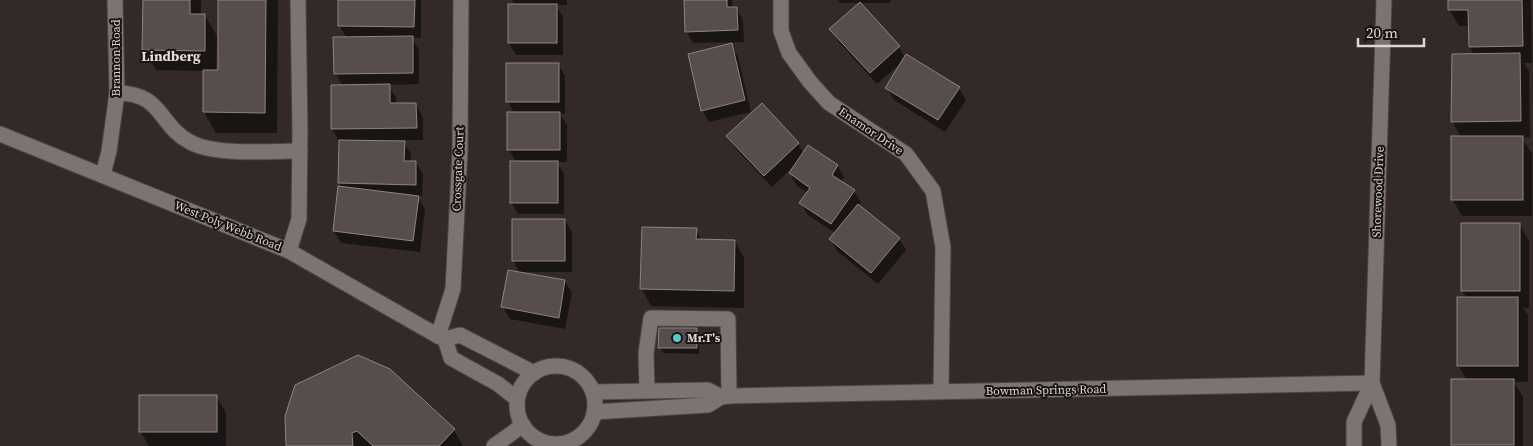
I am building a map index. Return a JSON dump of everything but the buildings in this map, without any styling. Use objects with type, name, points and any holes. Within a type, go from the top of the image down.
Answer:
[{"type":"street","name":"Brannon Road","points":[[103,175],[110,151],[117,93],[115,0]]},
{"type":"street","points":[[288,251],[299,219],[298,0]]},
{"type":"street","name":"Crossgate Court","points":[[442,337],[453,289],[460,151],[461,0]]},
{"type":"street","name":"Enamor Drive","points":[[781,0],[781,31],[789,53],[810,82],[829,103],[906,154],[933,191],[943,247],[941,391]]},
{"type":"street","name":"Shorewood Drive","points":[[1384,0],[1372,383],[1388,425],[1389,446]]},
{"type":"street","points":[[117,93],[131,93],[146,99],[156,106],[177,134],[191,143],[207,148],[229,150],[300,151]]},
{"type":"street","name":"West Poly Webb Road","points":[[0,134],[288,251],[442,337],[460,335],[534,373]]},
{"type":"street","points":[[647,390],[646,353],[651,318],[728,319],[725,397]]},
{"type":"street","points":[[442,337],[451,358],[498,384],[518,399]]},
{"type":"street","points":[[551,366],[576,371],[586,380],[593,392],[595,404],[593,418],[576,442],[544,444],[529,433],[523,425],[518,412],[518,399],[521,388],[534,373],[551,366]]},
{"type":"street","name":"Bowman Springs Road","points":[[594,412],[708,405],[725,397],[1372,383]]},
{"type":"street","name":"Shorewood Drive","points":[[1354,446],[1354,422],[1372,383]]},
{"type":"street","name":"Bowman Springs Road","points":[[593,392],[708,390],[725,397]]},
{"type":"street","points":[[494,446],[523,425]]},
{"type":"place","name":"Mr.T's","points":[[677,338]]},
{"type":"district","name":"Lindberg","points":[[171,56]]}]
